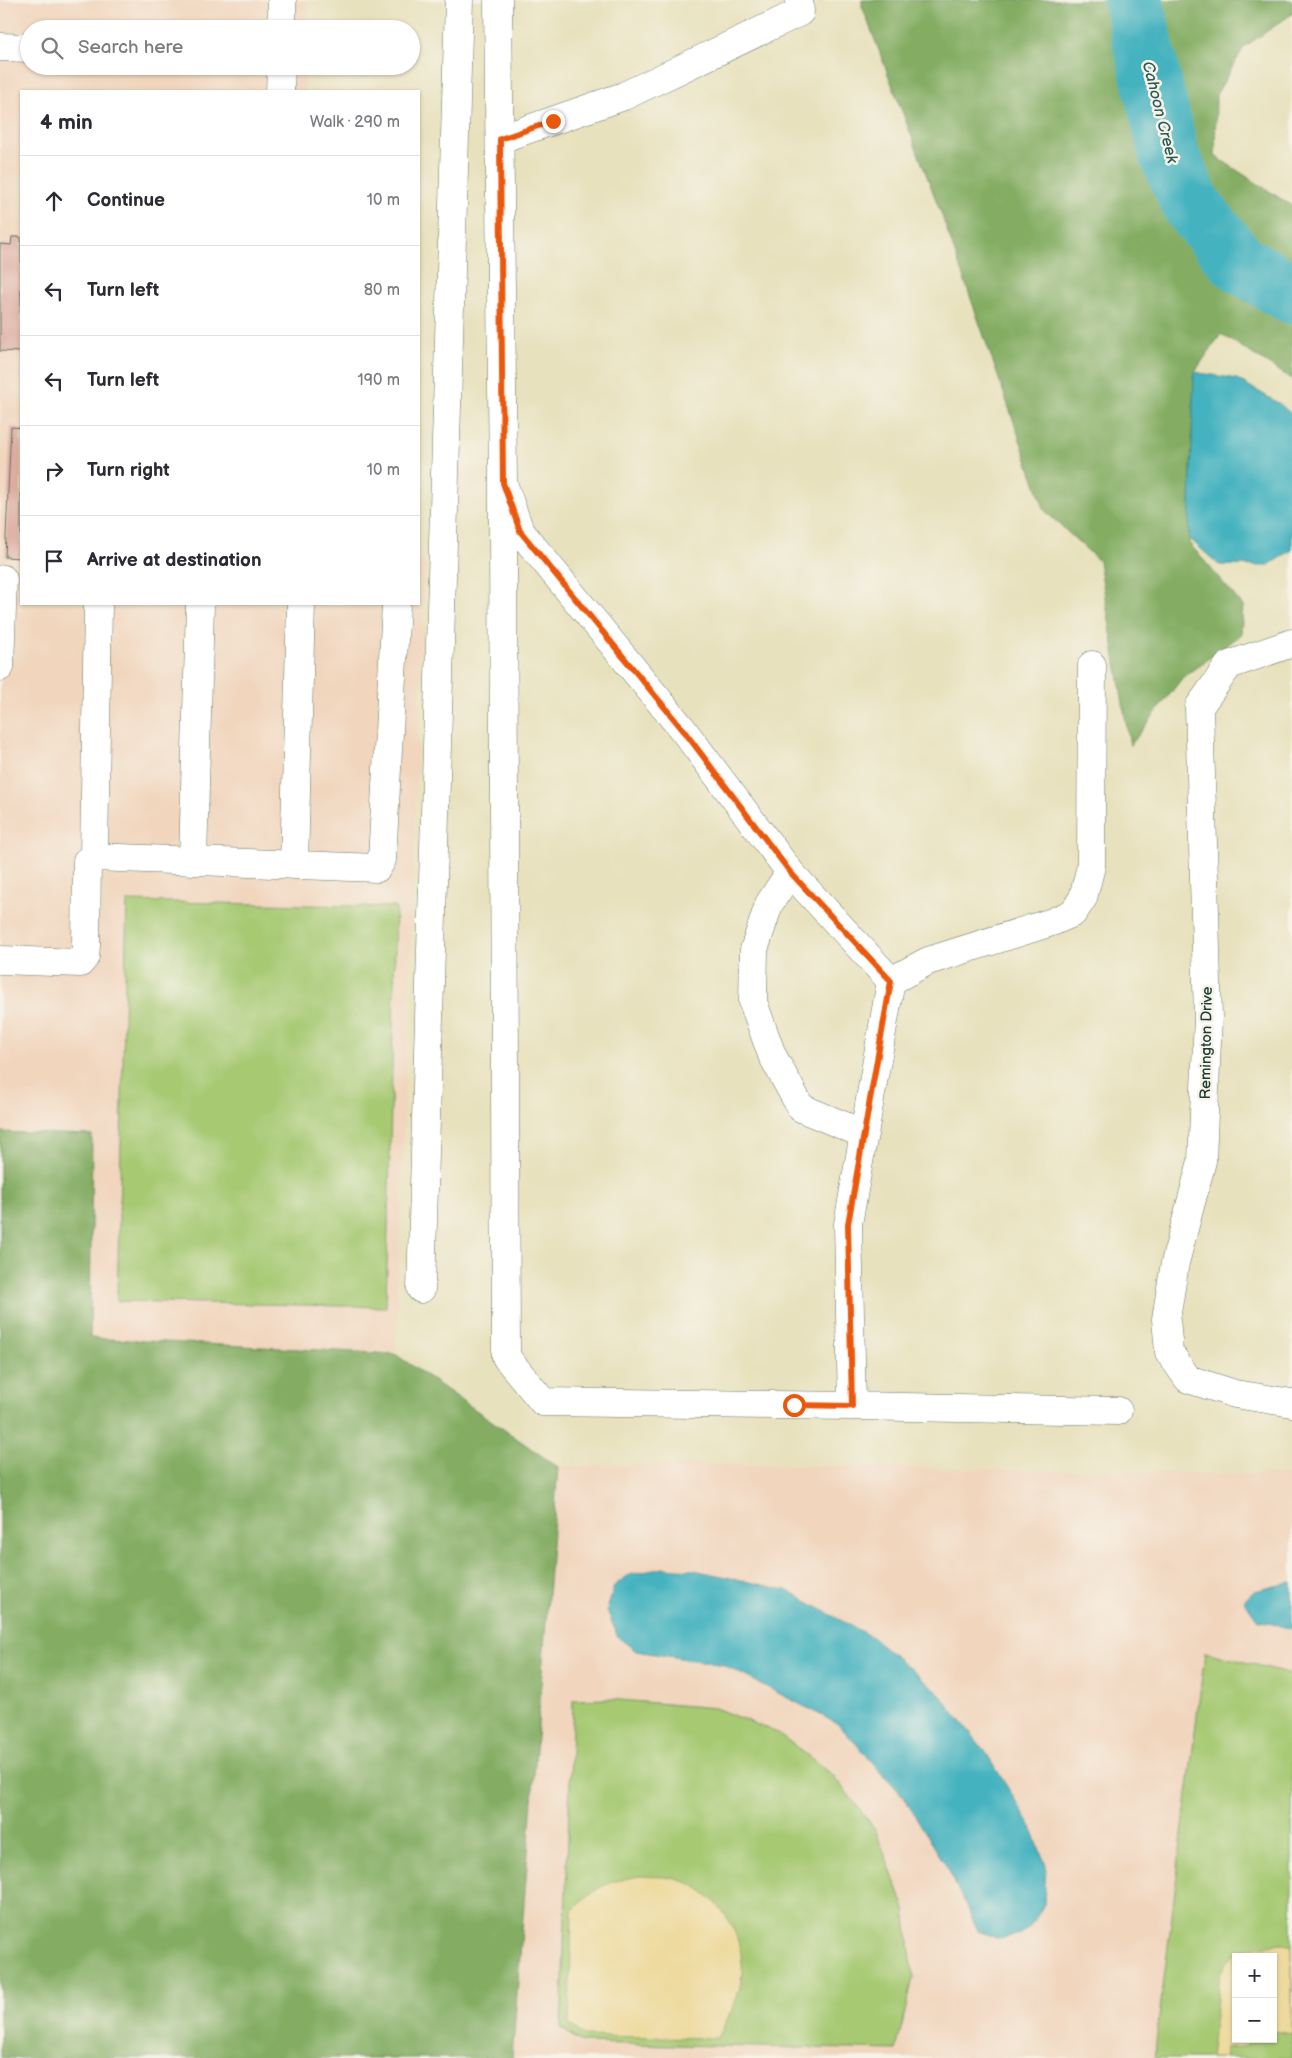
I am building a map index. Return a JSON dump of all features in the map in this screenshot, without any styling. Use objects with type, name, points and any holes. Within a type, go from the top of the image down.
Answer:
[{"type":"street","points":[[282,0],[282,20]]},
{"type":"street","points":[[421,1289],[459,0]]},
{"type":"street","points":[[498,0],[503,483],[506,1357],[543,1402],[1118,1411]]},
{"type":"street","points":[[500,139],[624,96],[800,12],[799,0]]},
{"type":"street","points":[[0,47],[20,48]]},
{"type":"street","points":[[280,90],[281,75]]},
{"type":"street","points":[[503,483],[520,531],[684,731],[790,872],[891,981]]},
{"type":"street","points":[[0,667],[8,580]]},
{"type":"street","points":[[94,857],[98,605]]},
{"type":"street","points":[[193,861],[200,605]]},
{"type":"street","points":[[294,865],[301,605]]},
{"type":"street","points":[[0,960],[80,963],[85,957],[86,945],[87,861],[94,857],[377,868],[382,860],[396,605]]},
{"type":"street","name":"Remington Drive","points":[[1292,643],[1230,665],[1199,707],[1208,1016],[1202,1161],[1175,1263],[1166,1319],[1169,1352],[1188,1379],[1235,1394],[1292,1403]]},
{"type":"street","points":[[891,981],[928,961],[1073,913],[1083,898],[1091,866],[1092,664]]},
{"type":"street","points":[[790,872],[769,904],[754,950],[753,1002],[772,1055],[801,1108],[864,1134]]},
{"type":"street","points":[[852,1406],[848,1224],[891,981]]},
{"type":"shaded area","points":[[0,0],[308,0],[307,20],[20,20],[20,75],[306,75],[305,90],[20,90],[20,605],[420,605],[420,561],[425,561],[395,1354],[89,1338],[92,1135],[0,1132]]},
{"type":"shaded area","points":[[691,1464],[1292,1475],[1292,2058],[512,2058],[558,1467]]},
{"type":"green space","points":[[862,0],[1292,0],[1292,14],[1244,47],[1216,95],[1215,156],[1292,206],[1292,379],[1221,334],[1194,373],[1189,543],[1243,606],[1241,635],[1183,677],[1130,746],[1099,561],[1045,511],[941,213],[862,6]]},
{"type":"green space","points":[[127,901],[396,907],[386,1307],[117,1301]]},
{"type":"green space","points":[[0,1132],[92,1135],[90,1338],[395,1354],[558,1467],[512,2058],[0,2058]]},
{"type":"green space","points":[[1205,1652],[1292,1674],[1292,2058],[1154,2058]]},
{"type":"green space","points":[[608,1699],[715,1708],[778,1733],[833,1775],[875,1829],[905,1909],[913,1978],[896,2050],[582,2043],[561,2028],[573,1700]]},
{"type":"sand","points":[[640,1876],[671,1878],[687,1882],[714,1900],[732,1927],[742,1958],[741,1982],[733,2007],[718,2038],[585,2036],[569,2024],[572,1911],[602,1886],[618,1880]]},
{"type":"sand","points":[[1284,1944],[1292,1946],[1292,2034],[1277,2032],[1277,1953],[1239,1953],[1264,1945]]},
{"type":"sand","points":[[1232,1958],[1232,2043],[1248,2043],[1245,2047],[1225,2048],[1224,2058],[1210,2058],[1220,1973],[1225,1964]]},
{"type":"water","points":[[1194,372],[1237,379],[1280,404],[1292,415],[1292,550],[1267,566],[1219,565],[1189,538]]},
{"type":"water","points":[[663,1568],[694,1570],[786,1590],[873,1638],[936,1690],[985,1751],[1029,1822],[1046,1866],[1044,1904],[1032,1925],[1021,1934],[999,1939],[978,1931],[948,1869],[903,1796],[838,1724],[724,1665],[636,1651],[618,1637],[607,1610],[614,1586],[629,1575]]},
{"type":"water","points":[[1292,1582],[1292,1629],[1258,1620],[1244,1601],[1254,1591]]},
{"type":"building","points":[[12,237],[20,237],[20,352],[0,351],[0,244],[11,245]]},
{"type":"building","points":[[11,427],[20,428],[20,558],[5,557]]},
{"type":"waterway","name":"Cahoon Creek","points":[[1133,0],[1169,155],[1192,206],[1238,262],[1292,294]]},
{"type":"route","points":[[553,121],[500,139],[503,483],[520,531],[684,731],[790,872],[891,981],[848,1224],[852,1406],[794,1405]]}]
